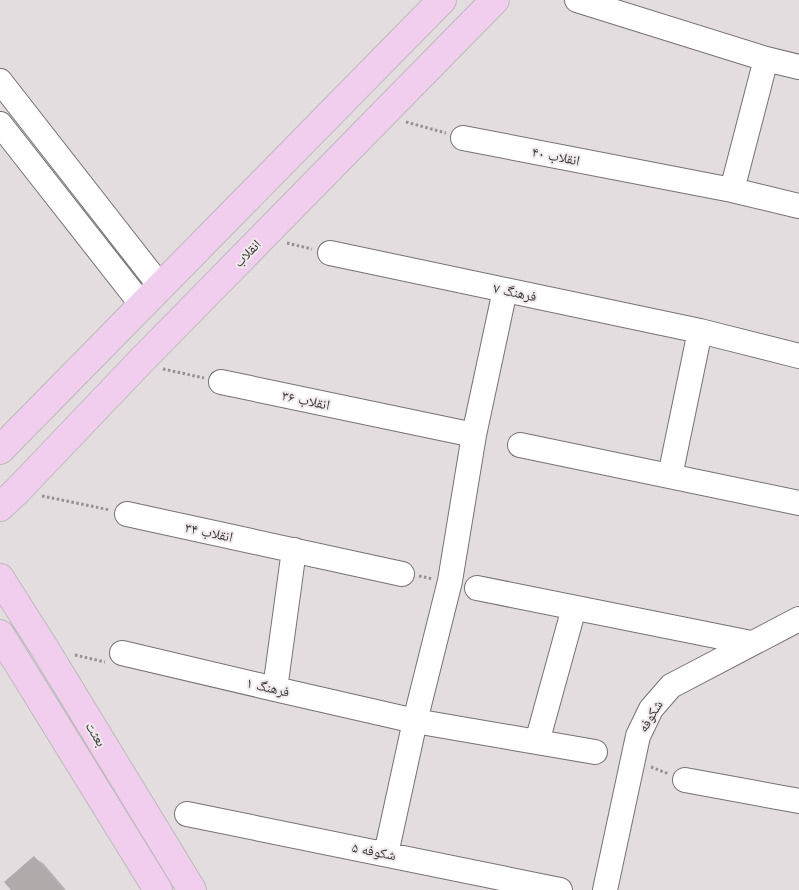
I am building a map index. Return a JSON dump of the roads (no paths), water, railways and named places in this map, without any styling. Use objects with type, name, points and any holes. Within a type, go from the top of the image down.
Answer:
[{"type":"main road","points":[[0,450],[442,0]]},
{"type":"main road","name":"انقلاب","points":[[8,499],[495,0]]},
{"type":"main road","points":[[404,40],[431,66]]},
{"type":"main road","name":"بعثت","points":[[0,578],[45,649],[186,888]]},
{"type":"main road","name":"بعثت","points":[[0,634],[158,890]]},
{"type":"street","points":[[577,0],[766,59],[799,67]]},
{"type":"street","points":[[732,190],[766,59]]},
{"type":"street","points":[[0,81],[151,296]]},
{"type":"street","points":[[0,124],[151,296]]},
{"type":"street","name":"انقلاب ۴۰","points":[[463,138],[732,190],[799,206]]},
{"type":"street","name":"فرهنگ ۷","points":[[330,253],[700,331],[799,356]]},
{"type":"street","points":[[386,854],[415,720],[450,581],[474,435],[505,290]]},
{"type":"street","points":[[670,476],[700,331]]},
{"type":"street","name":"انقلاب ۳۶","points":[[221,382],[474,435]]},
{"type":"street","points":[[520,445],[799,503]]},
{"type":"street","name":"انقلاب ۳۴","points":[[127,514],[402,574]]},
{"type":"street","points":[[274,689],[294,550]]},
{"type":"street","points":[[477,588],[751,643]]},
{"type":"street","points":[[537,742],[574,608]]},
{"type":"street","name":"شکوفه","points":[[605,890],[638,736],[651,709],[671,686],[799,619]]},
{"type":"street","name":"فرهنگ ۱","points":[[122,653],[415,720],[595,752]]},
{"type":"street","points":[[685,780],[799,802]]},
{"type":"street","name":"شکوفه ۵","points":[[187,814],[386,854],[481,882],[560,890]]}]
